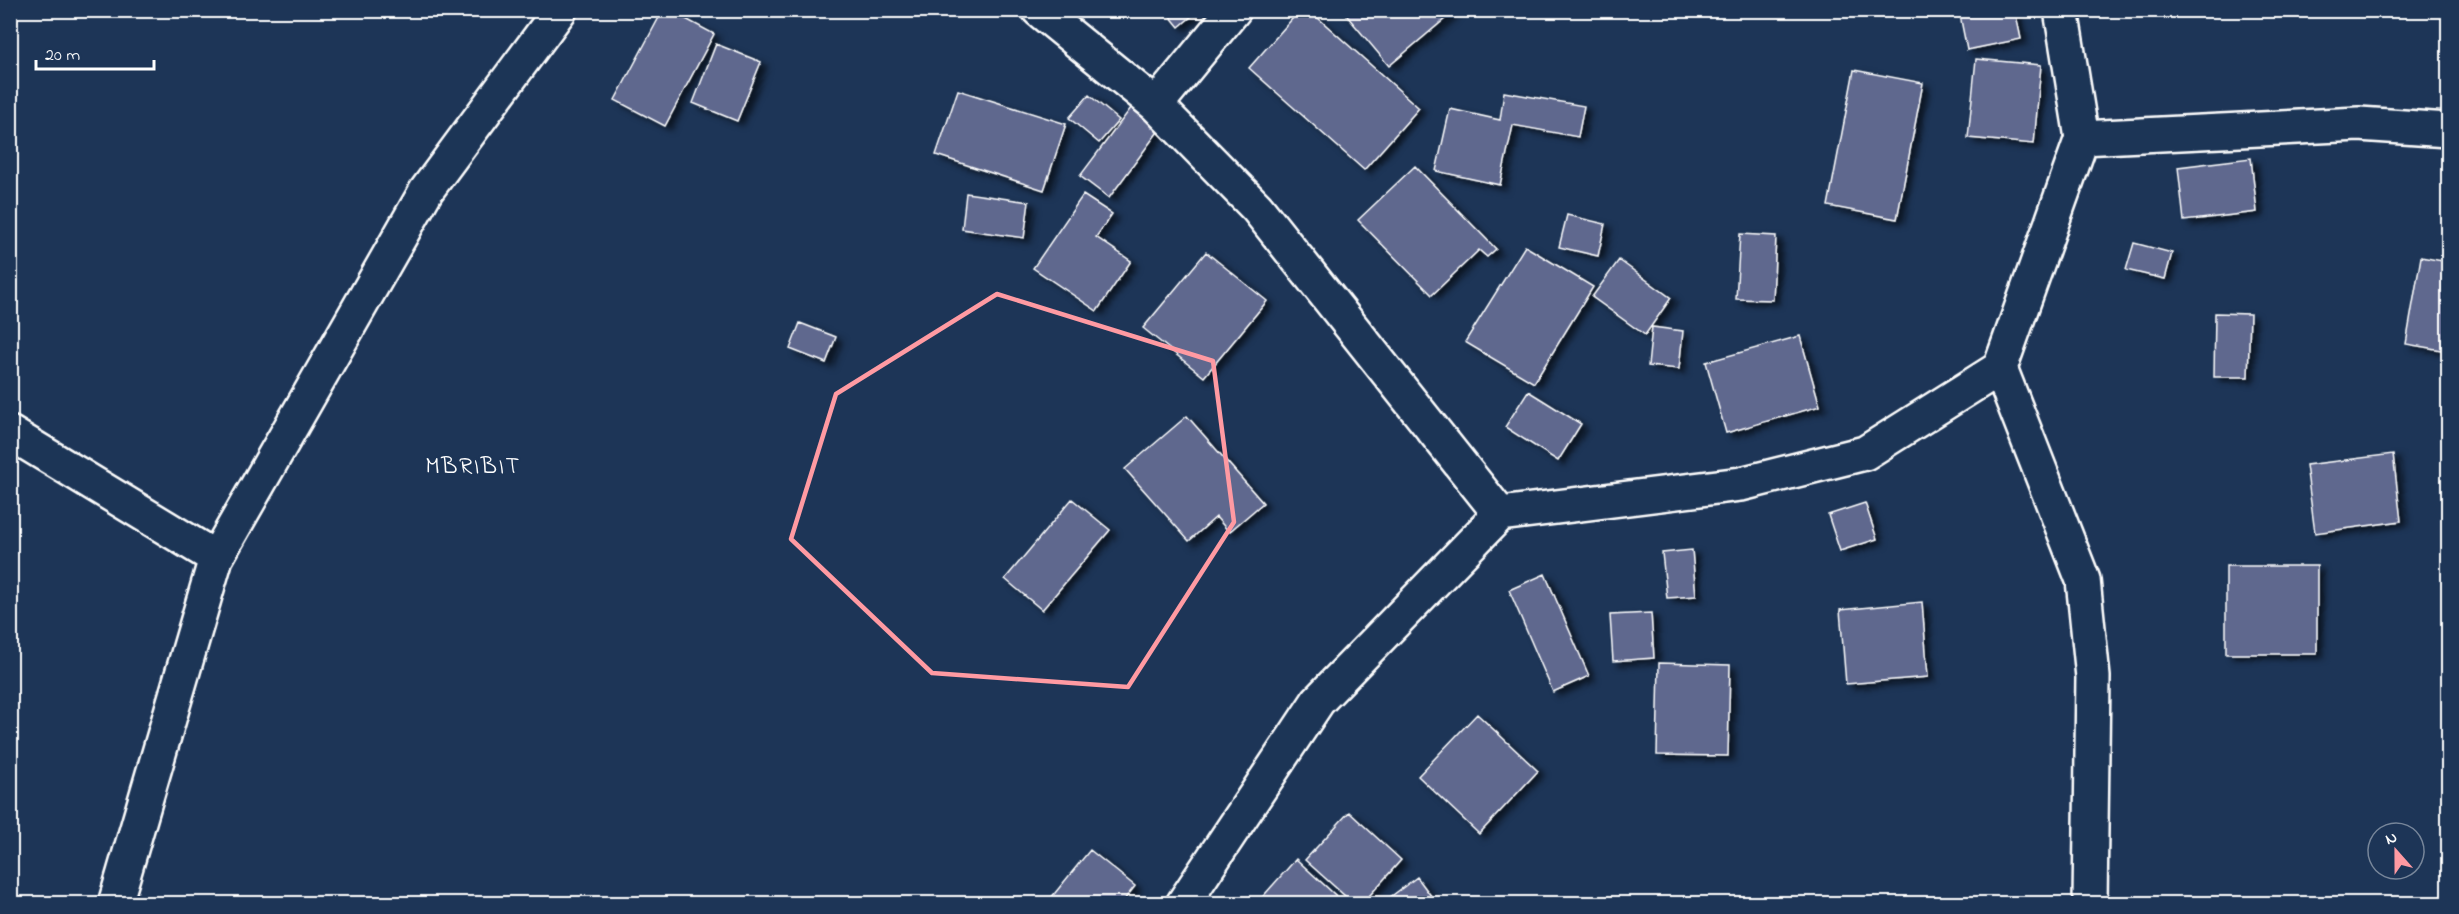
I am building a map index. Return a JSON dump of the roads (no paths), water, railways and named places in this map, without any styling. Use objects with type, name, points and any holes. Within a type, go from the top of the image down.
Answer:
[{"type":"street","points":[[115,903],[216,558],[426,191],[560,10]]},
{"type":"street","points":[[1039,10],[1156,105],[1257,208],[1500,514]]},
{"type":"street","points":[[1156,105],[1234,10]]},
{"type":"street","points":[[1183,903],[1318,701],[1500,514],[1741,484],[1865,453],[2000,368],[2082,138],[2061,10]]},
{"type":"street","points":[[2082,138],[2359,124],[2448,130]]},
{"type":"street","points":[[2000,368],[2083,580],[2093,677],[2090,903]]},
{"type":"street","points":[[10,433],[216,558]]},
{"type":"district","name":"MBRIBIT","points":[[473,467]]}]
